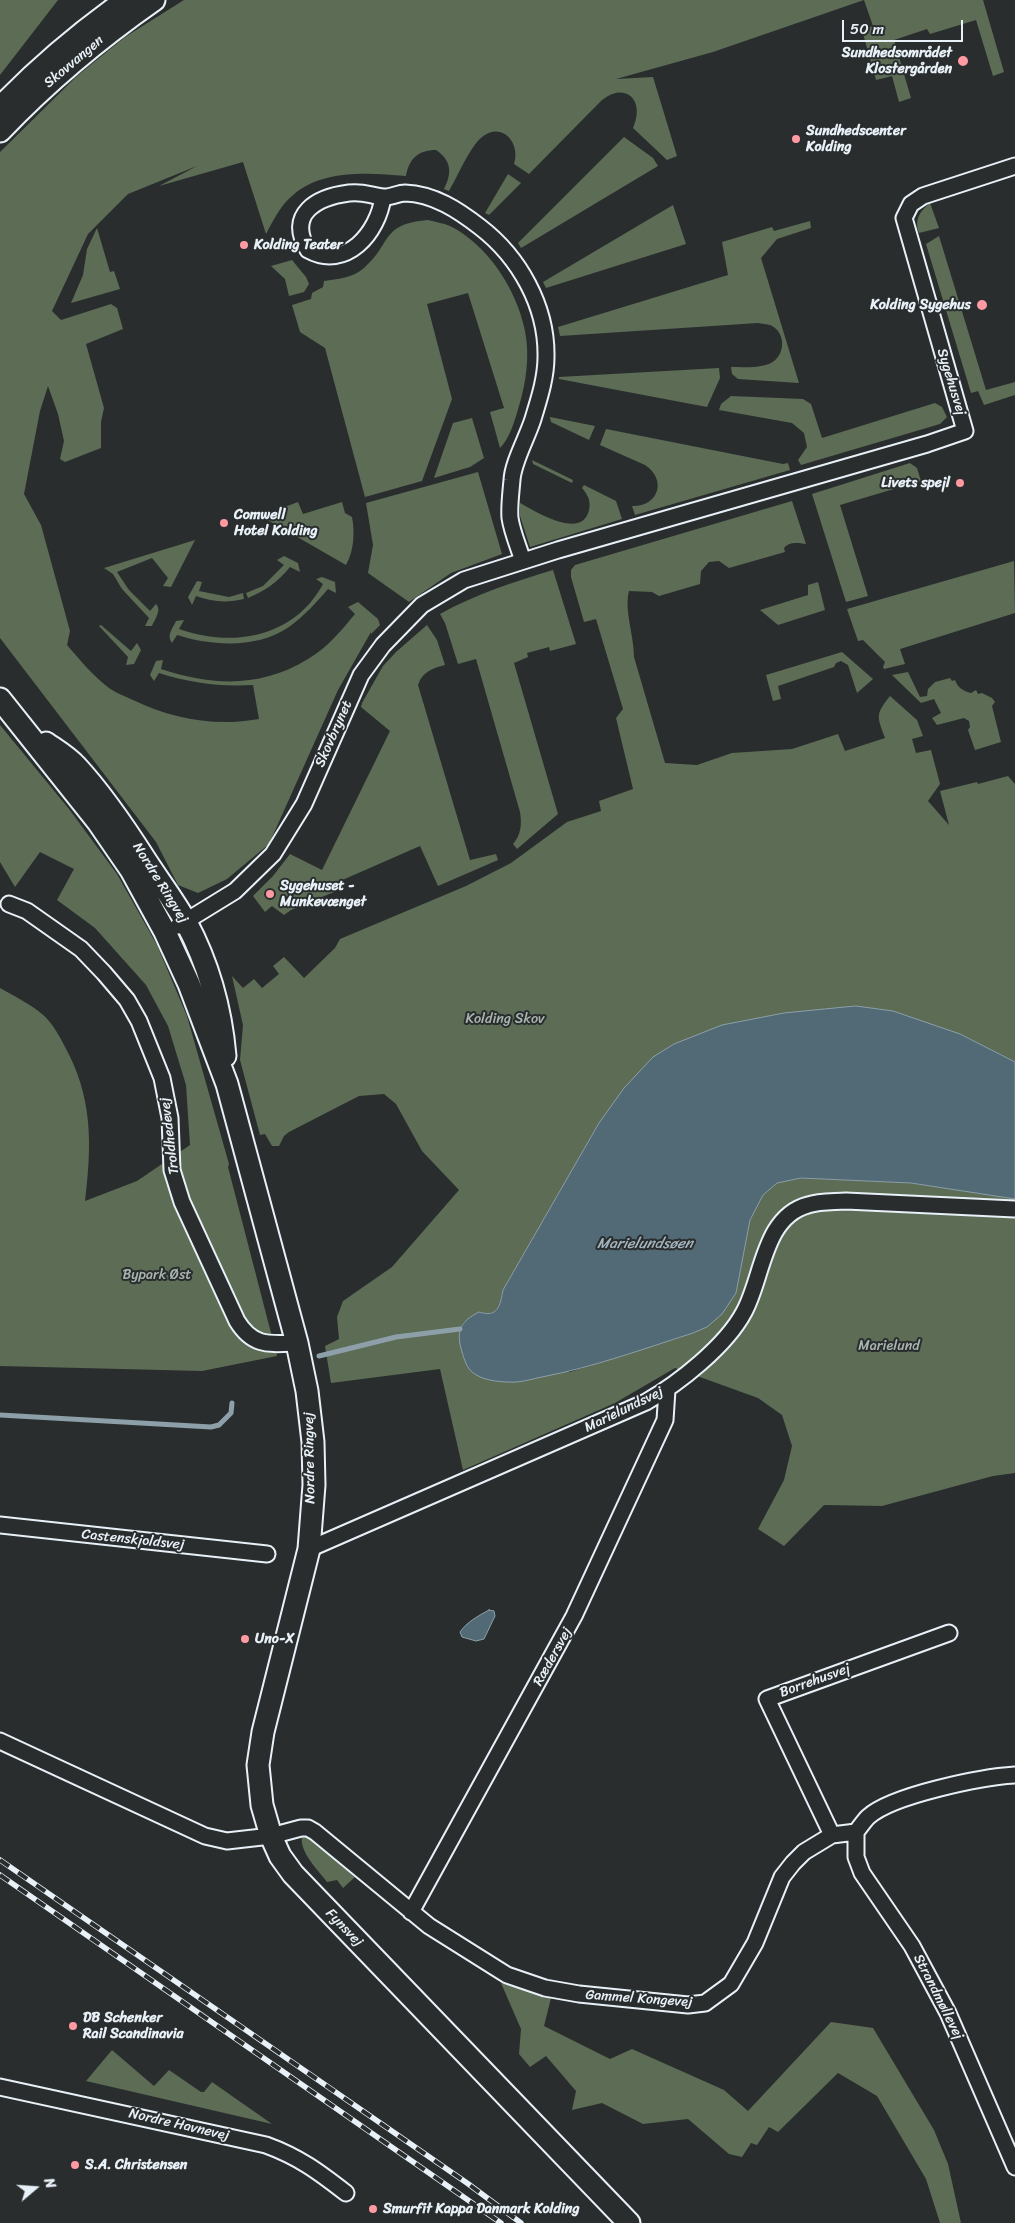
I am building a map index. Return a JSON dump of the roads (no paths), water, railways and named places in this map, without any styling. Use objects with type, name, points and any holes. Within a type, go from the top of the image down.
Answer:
[{"type":"main road","name":"Skovvangen","points":[[0,108],[28,78],[126,0]]},
{"type":"main road","name":"Skovvangen","points":[[0,130],[42,89],[114,28],[154,0]]},
{"type":"main road","name":"Nordre Ringvej","points":[[0,699],[98,822],[131,870],[166,932],[189,984],[227,1084],[297,1343],[308,1391],[313,1442],[314,1485],[309,1549],[260,1748],[259,1785],[271,1836]]},
{"type":"main road","name":"Nordre Ringvej","points":[[20,723],[75,765],[91,784],[127,831],[186,922],[204,963],[215,998],[224,1037],[227,1084]]},
{"type":"main road","name":"Fynsvej","points":[[271,1836],[280,1856],[293,1874],[629,2223]]},
{"type":"street","name":"Sygehusvej","points":[[671,518],[965,431],[904,218],[910,204],[923,196],[1015,166]]},
{"type":"street","points":[[383,197],[382,207],[373,227],[352,252],[338,257],[322,256],[308,250],[302,237],[300,223],[311,205],[334,195],[352,192],[369,193],[383,197],[405,193],[439,201],[461,212],[492,236],[507,251],[531,290],[540,312],[546,358],[541,395],[512,478],[510,519],[523,561]]},
{"type":"street","name":"Skovbrynet","points":[[166,932],[235,892],[273,854],[304,804],[361,675],[401,625],[422,605],[464,580],[671,518]]},
{"type":"street","name":"Troldhedevej","points":[[9,904],[27,912],[82,950],[104,972],[127,1000],[139,1021],[162,1078],[170,1118],[172,1170],[182,1202],[237,1321],[243,1331],[252,1339],[270,1344],[297,1343]]},
{"type":"street","name":"Marielundsvej","points":[[309,1549],[646,1402],[666,1390],[692,1369],[731,1331],[744,1312],[774,1232],[782,1220],[794,1211],[814,1203],[846,1201],[1015,1209]]},
{"type":"street","name":"Rædersvej","points":[[411,1912],[574,1616],[665,1420],[666,1390]]},
{"type":"street","name":"Castenskjoldsvej","points":[[0,1526],[267,1554]]},
{"type":"street","name":"Borrehusvej","points":[[832,1835],[767,1699],[949,1633]]},
{"type":"street","points":[[0,1741],[205,1836],[227,1841],[271,1836]]},
{"type":"street","points":[[856,1832],[869,1816],[893,1803],[944,1786],[1015,1775]]},
{"type":"street","name":"Gammel Kongevej","points":[[271,1836],[300,1828],[308,1828],[315,1832],[411,1912],[507,1976],[545,1988],[579,1994],[688,2005],[705,2003],[731,1984],[755,1943],[782,1877],[792,1863],[804,1852],[832,1835],[856,1832]]},
{"type":"street","name":"Strandmøllevej","points":[[856,1832],[856,1856],[862,1873],[912,1946],[948,2013],[1015,2167]]},
{"type":"street","name":"Nordre Havnevej","points":[[0,2087],[266,2146],[290,2154],[311,2166],[346,2193]]},
{"type":"water","name":"Marielundsøen","points":[[856,1006],[893,1011],[960,1034],[1015,1062],[1015,1199],[911,1183],[801,1178],[777,1183],[763,1195],[750,1220],[736,1293],[722,1314],[707,1327],[599,1363],[526,1381],[500,1382],[480,1377],[470,1370],[459,1339],[459,1333],[463,1324],[479,1312],[490,1313],[497,1309],[503,1290],[599,1123],[624,1088],[653,1057],[674,1044],[722,1025],[784,1013]]},
{"type":"water","points":[[489,1610],[494,1611],[495,1616],[484,1639],[476,1641],[462,1637],[460,1632],[466,1625]]},
{"type":"waterway","points":[[319,1356],[396,1337],[460,1329]]},
{"type":"waterway","points":[[0,1415],[211,1427],[219,1425],[231,1413],[232,1403]]},
{"type":"railway","points":[[0,1860],[467,2183],[521,2223]]},
{"type":"railway","points":[[0,1875],[501,2223]]},
{"type":"place","name":"Sundhedsområdet Klostergården","points":[[963,61]]},
{"type":"place","name":"Sundhedscenter Kolding","points":[[796,139]]},
{"type":"place","name":"Kolding Teater","points":[[244,245]]},
{"type":"place","name":"Kolding Sygehus","points":[[982,305]]},
{"type":"place","name":"Livets spejl","points":[[960,483]]},
{"type":"place","name":"Comwell Hotel Kolding","points":[[224,523]]},
{"type":"place","name":"Sygehuset - Munkevænget","points":[[270,894]]},
{"type":"place","name":"Uno-X","points":[[245,1639]]},
{"type":"place","name":"DB Schenker Rail Scandinavia","points":[[73,2026]]},
{"type":"place","name":"S.A. Christensen","points":[[75,2165]]},
{"type":"place","name":"Smurfit Kappa Danmark Kolding","points":[[373,2209]]},
{"type":"park label","name":"Kolding Skov","points":[[505,1019]]},
{"type":"park label","name":"Bypark Øst","points":[[157,1275]]},
{"type":"park label","name":"Marielund","points":[[889,1346]]}]
